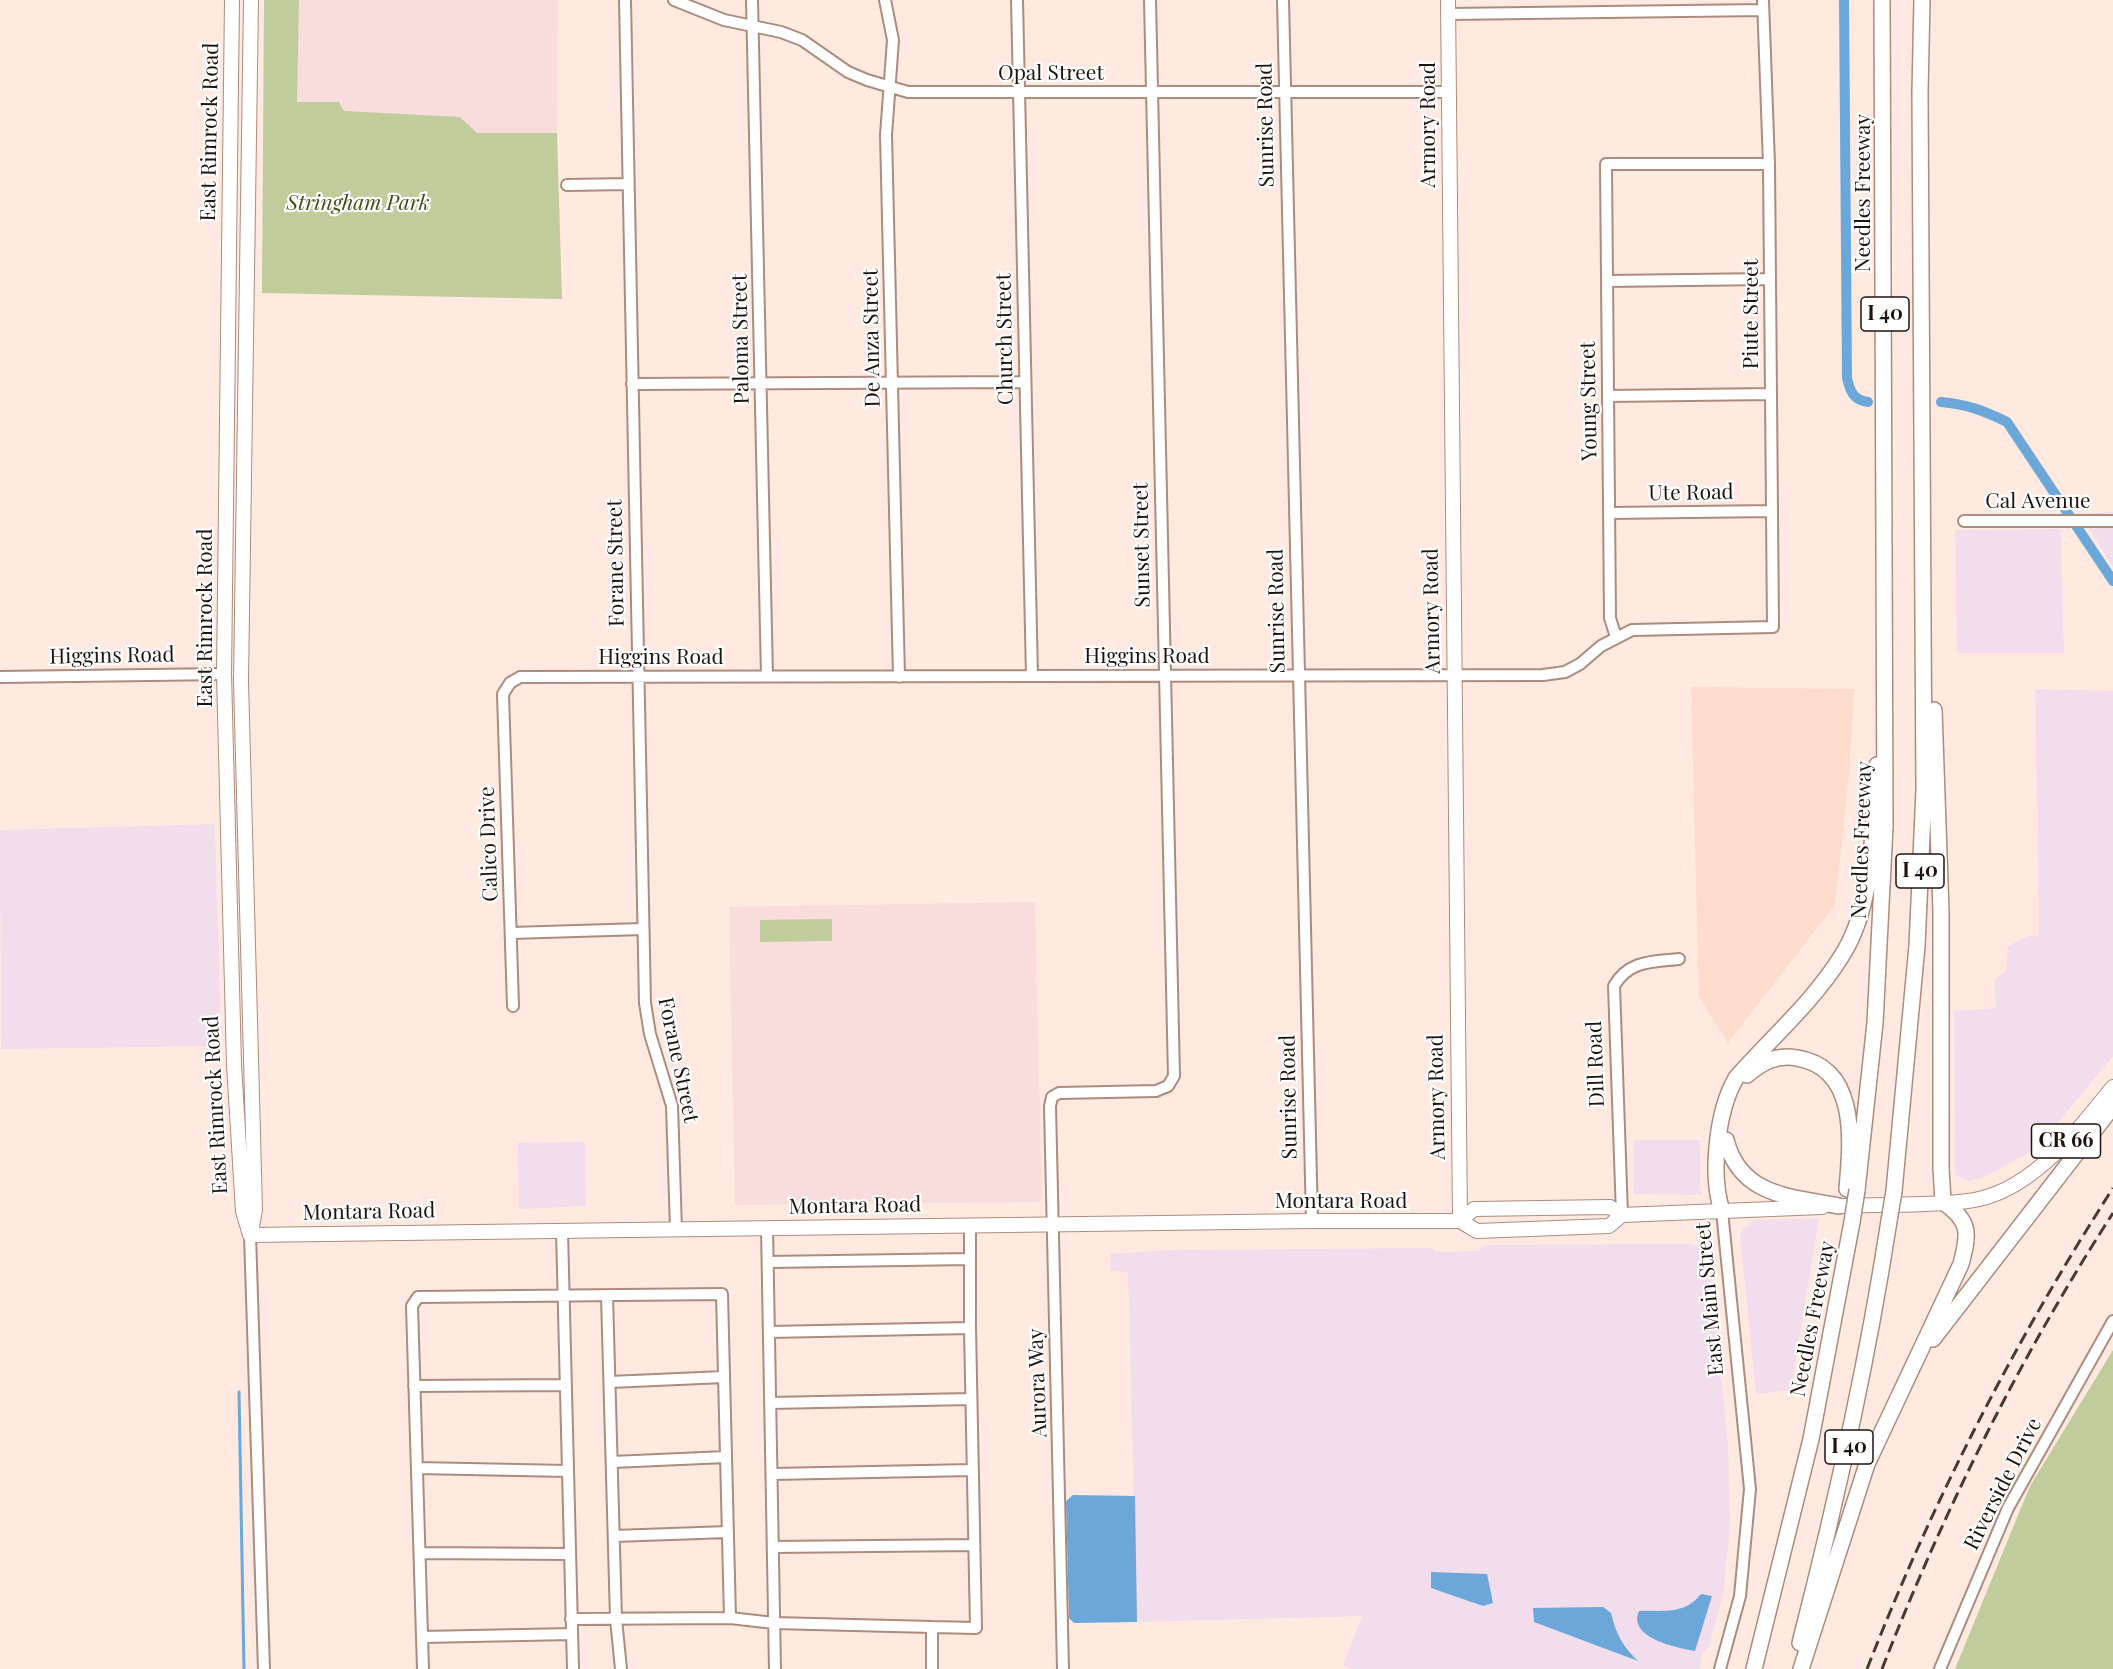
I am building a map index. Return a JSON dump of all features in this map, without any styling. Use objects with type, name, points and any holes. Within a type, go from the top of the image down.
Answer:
[{"type":"highway","name":"Needles Freeway","points":[[1754,1669],[1811,1439],[1832,1334],[1875,1023],[1885,826],[1882,0]]},
{"type":"highway","name":"I 40","points":[[1794,1669],[1850,1441],[1867,1356],[1893,1191],[1910,1032],[1920,882],[1924,766],[1920,93],[1922,0]]},
{"type":"highway","points":[[1801,1669],[1867,1464],[1961,1264],[1967,1240],[1965,1224],[1958,1212],[1943,1202],[1936,746],[1923,551]]},
{"type":"highway","points":[[1722,1211],[1717,1198],[1718,1134],[1726,1095],[1736,1078],[1826,979],[1842,956],[1860,914],[1872,830],[1886,628]]},
{"type":"highway","points":[[1722,1211],[1725,1196],[1726,1140],[1730,1107],[1747,1076],[1758,1066],[1773,1058],[1789,1056],[1804,1059],[1819,1066],[1832,1076],[1844,1097],[1850,1132],[1852,1191]]},
{"type":"highway","points":[[1915,1362],[2110,1110],[2113,1101]]},
{"type":"highway","points":[[1726,1140],[1734,1165],[1755,1184],[1785,1196],[1839,1206]]},
{"type":"main road","name":"East Rimrock Road","points":[[232,0],[224,674],[234,1065],[243,1211],[250,1234]]},
{"type":"main road","name":"East Rimrock Road","points":[[250,1234],[255,1210],[241,681],[251,0]]},
{"type":"main road","name":"Armory Road","points":[[1448,7],[1460,1221]]},
{"type":"main road","name":"East Main Street","points":[[1722,1211],[1970,1201],[2000,1191],[2027,1176],[2060,1147],[2113,1087]]},
{"type":"main road","name":"Montara Road","points":[[1460,1221],[1474,1209],[1610,1207],[1622,1215],[1722,1211]]},
{"type":"main road","name":"Montara Road","points":[[250,1234],[1312,1221],[1460,1221],[1477,1231],[1609,1226],[1622,1215]]},
{"type":"street","name":"Forane Street","points":[[624,0],[646,1013],[650,1034],[672,1106],[676,1229]]},
{"type":"street","name":"Opal Street","points":[[674,0],[706,15],[802,40],[848,72],[889,87],[928,93],[1448,92]]},
{"type":"street","name":"Paloma Street","points":[[752,0],[767,676]]},
{"type":"street","name":"De Anza Street","points":[[885,0],[893,40],[886,135],[899,677]]},
{"type":"street","name":"Church Street","points":[[1017,0],[1032,676]]},
{"type":"street","name":"Sunset Street","points":[[1052,1097],[1059,1093],[1156,1091],[1168,1086],[1174,1076],[1150,0]]},
{"type":"street","name":"Sunrise Road","points":[[1283,0],[1312,1221]]},
{"type":"street","points":[[1448,7],[1763,5]]},
{"type":"street","name":"Piute Street","points":[[1763,5],[1769,164],[1773,627]]},
{"type":"street","name":"Young Street","points":[[1617,636],[1610,618],[1606,164],[1769,164]]},
{"type":"street","points":[[567,185],[628,184]]},
{"type":"street","points":[[1607,281],[1770,279]]},
{"type":"street","points":[[632,384],[1025,382]]},
{"type":"street","points":[[1608,396],[1771,394]]},
{"type":"street","name":"Ute Road","points":[[1609,513],[1773,511]]},
{"type":"street","name":"Cal Avenue","points":[[1964,521],[2113,521]]},
{"type":"street","name":"Higgins Road","points":[[510,682],[520,677],[637,676],[1543,675],[1565,672],[1580,664],[1617,636],[1644,628],[1773,627]]},
{"type":"street","name":"Higgins Road","points":[[0,677],[224,674]]},
{"type":"street","name":"Calico Drive","points":[[510,682],[503,694],[513,1006]]},
{"type":"street","points":[[511,933],[643,930]]},
{"type":"street","name":"Dill Road","points":[[1622,1215],[1614,986],[1622,972],[1645,963],[1679,959]]},
{"type":"street","name":"Aurora Way","points":[[1052,1097],[1050,1106],[1063,1669]]},
{"type":"street","name":"East Main Street","points":[[1720,1669],[1740,1596],[1750,1489],[1722,1211]]},
{"type":"street","points":[[571,1619],[730,1618],[774,1623],[976,1628],[969,1328],[970,1226]]},
{"type":"street","points":[[767,1228],[775,1669]]},
{"type":"street","points":[[562,1231],[573,1669]]},
{"type":"street","name":"East Rimrock Road","points":[[250,1234],[264,1669]]},
{"type":"street","points":[[768,1262],[970,1259]]},
{"type":"street","points":[[423,1669],[412,1306],[418,1297],[722,1294],[730,1618]]},
{"type":"street","points":[[608,1296],[616,1619],[621,1669]]},
{"type":"street","name":"Riverside Drive","points":[[1940,1669],[2008,1508],[2113,1321]]},
{"type":"street","points":[[769,1332],[969,1328]]},
{"type":"street","points":[[610,1382],[724,1377]]},
{"type":"street","points":[[414,1386],[566,1385]]},
{"type":"street","points":[[770,1403],[971,1399]]},
{"type":"street","points":[[612,1462],[726,1457]]},
{"type":"street","points":[[417,1468],[568,1471]]},
{"type":"street","points":[[772,1473],[973,1470]]},
{"type":"street","points":[[614,1536],[728,1532]]},
{"type":"street","points":[[773,1547],[974,1545]]},
{"type":"street","points":[[420,1553],[570,1554]]},
{"type":"street","points":[[932,1627],[932,1669]]},
{"type":"street","points":[[422,1637],[572,1634]]},
{"type":"shaded area","points":[[299,0],[558,0],[557,133],[477,133],[344,111],[339,102],[296,102]]},
{"type":"shaded area","points":[[2113,512],[2113,567],[2080,514]]},
{"type":"shaded area","points":[[2061,529],[2064,653],[1957,653],[1955,530]]},
{"type":"shaded area","points":[[1691,687],[1854,689],[1850,766],[1835,905],[1728,1043],[1699,997]]},
{"type":"shaded area","points":[[2035,689],[2113,691],[2113,1056],[2046,1137],[2044,1132],[2039,1142],[2025,1155],[1982,1178],[1969,1181],[1955,1175],[1954,1011],[1996,1008],[1994,980],[2006,971],[2008,946],[2029,936],[2039,936]]},
{"type":"shaded area","points":[[215,824],[221,1046],[1,1049],[0,830]]},
{"type":"shaded area","points":[[1035,902],[1042,1199],[1038,1202],[735,1205],[729,907]]},
{"type":"shaded area","points":[[1633,1140],[1700,1140],[1701,1195],[1634,1194]]},
{"type":"shaded area","points":[[585,1142],[586,1206],[519,1209],[517,1143]]},
{"type":"shaded area","points":[[1819,1218],[1791,1390],[1756,1394],[1740,1236],[1743,1229],[1755,1220]]},
{"type":"shaded area","points":[[1692,1244],[1704,1251],[1713,1292],[1728,1443],[1730,1527],[1723,1595],[1709,1646],[1702,1654],[1700,1669],[1353,1669],[1343,1665],[1362,1616],[1137,1622],[1128,1272],[1111,1271],[1110,1254],[1170,1250],[1432,1248],[1436,1252],[1478,1251],[1485,1245]]},
{"type":"green space","name":"Stringham Park","points":[[264,0],[299,0],[297,102],[339,102],[344,111],[460,117],[477,133],[557,133],[562,299],[262,293]]},
{"type":"green space","points":[[832,919],[832,941],[760,942],[760,920]]},
{"type":"green space","points":[[2113,1350],[2113,1669],[1955,1669],[2030,1486]]},
{"type":"water","points":[[1073,1495],[1135,1496],[1137,1622],[1074,1623],[1069,1618],[1066,1501]]},
{"type":"water","points":[[1431,1572],[1487,1574],[1493,1603],[1483,1606],[1431,1588]]},
{"type":"water","points":[[1701,1594],[1712,1596],[1695,1651],[1656,1640],[1640,1628],[1637,1620],[1639,1611],[1666,1611],[1681,1608],[1695,1601]]},
{"type":"water","points":[[1603,1607],[1611,1613],[1621,1640],[1638,1661],[1534,1622],[1533,1608]]},
{"type":"waterway","points":[[1844,0],[1847,378],[1853,394],[1868,402]]},
{"type":"waterway","points":[[1941,402],[1959,404],[2007,422],[2113,581]]},
{"type":"waterway","points":[[239,1392],[244,1669]]},
{"type":"railway","points":[[1867,1669],[1892,1606],[1978,1422],[2042,1304],[2113,1188]]},
{"type":"railway","points":[[1882,1669],[1931,1551],[1986,1435],[2046,1323],[2113,1213]]}]
